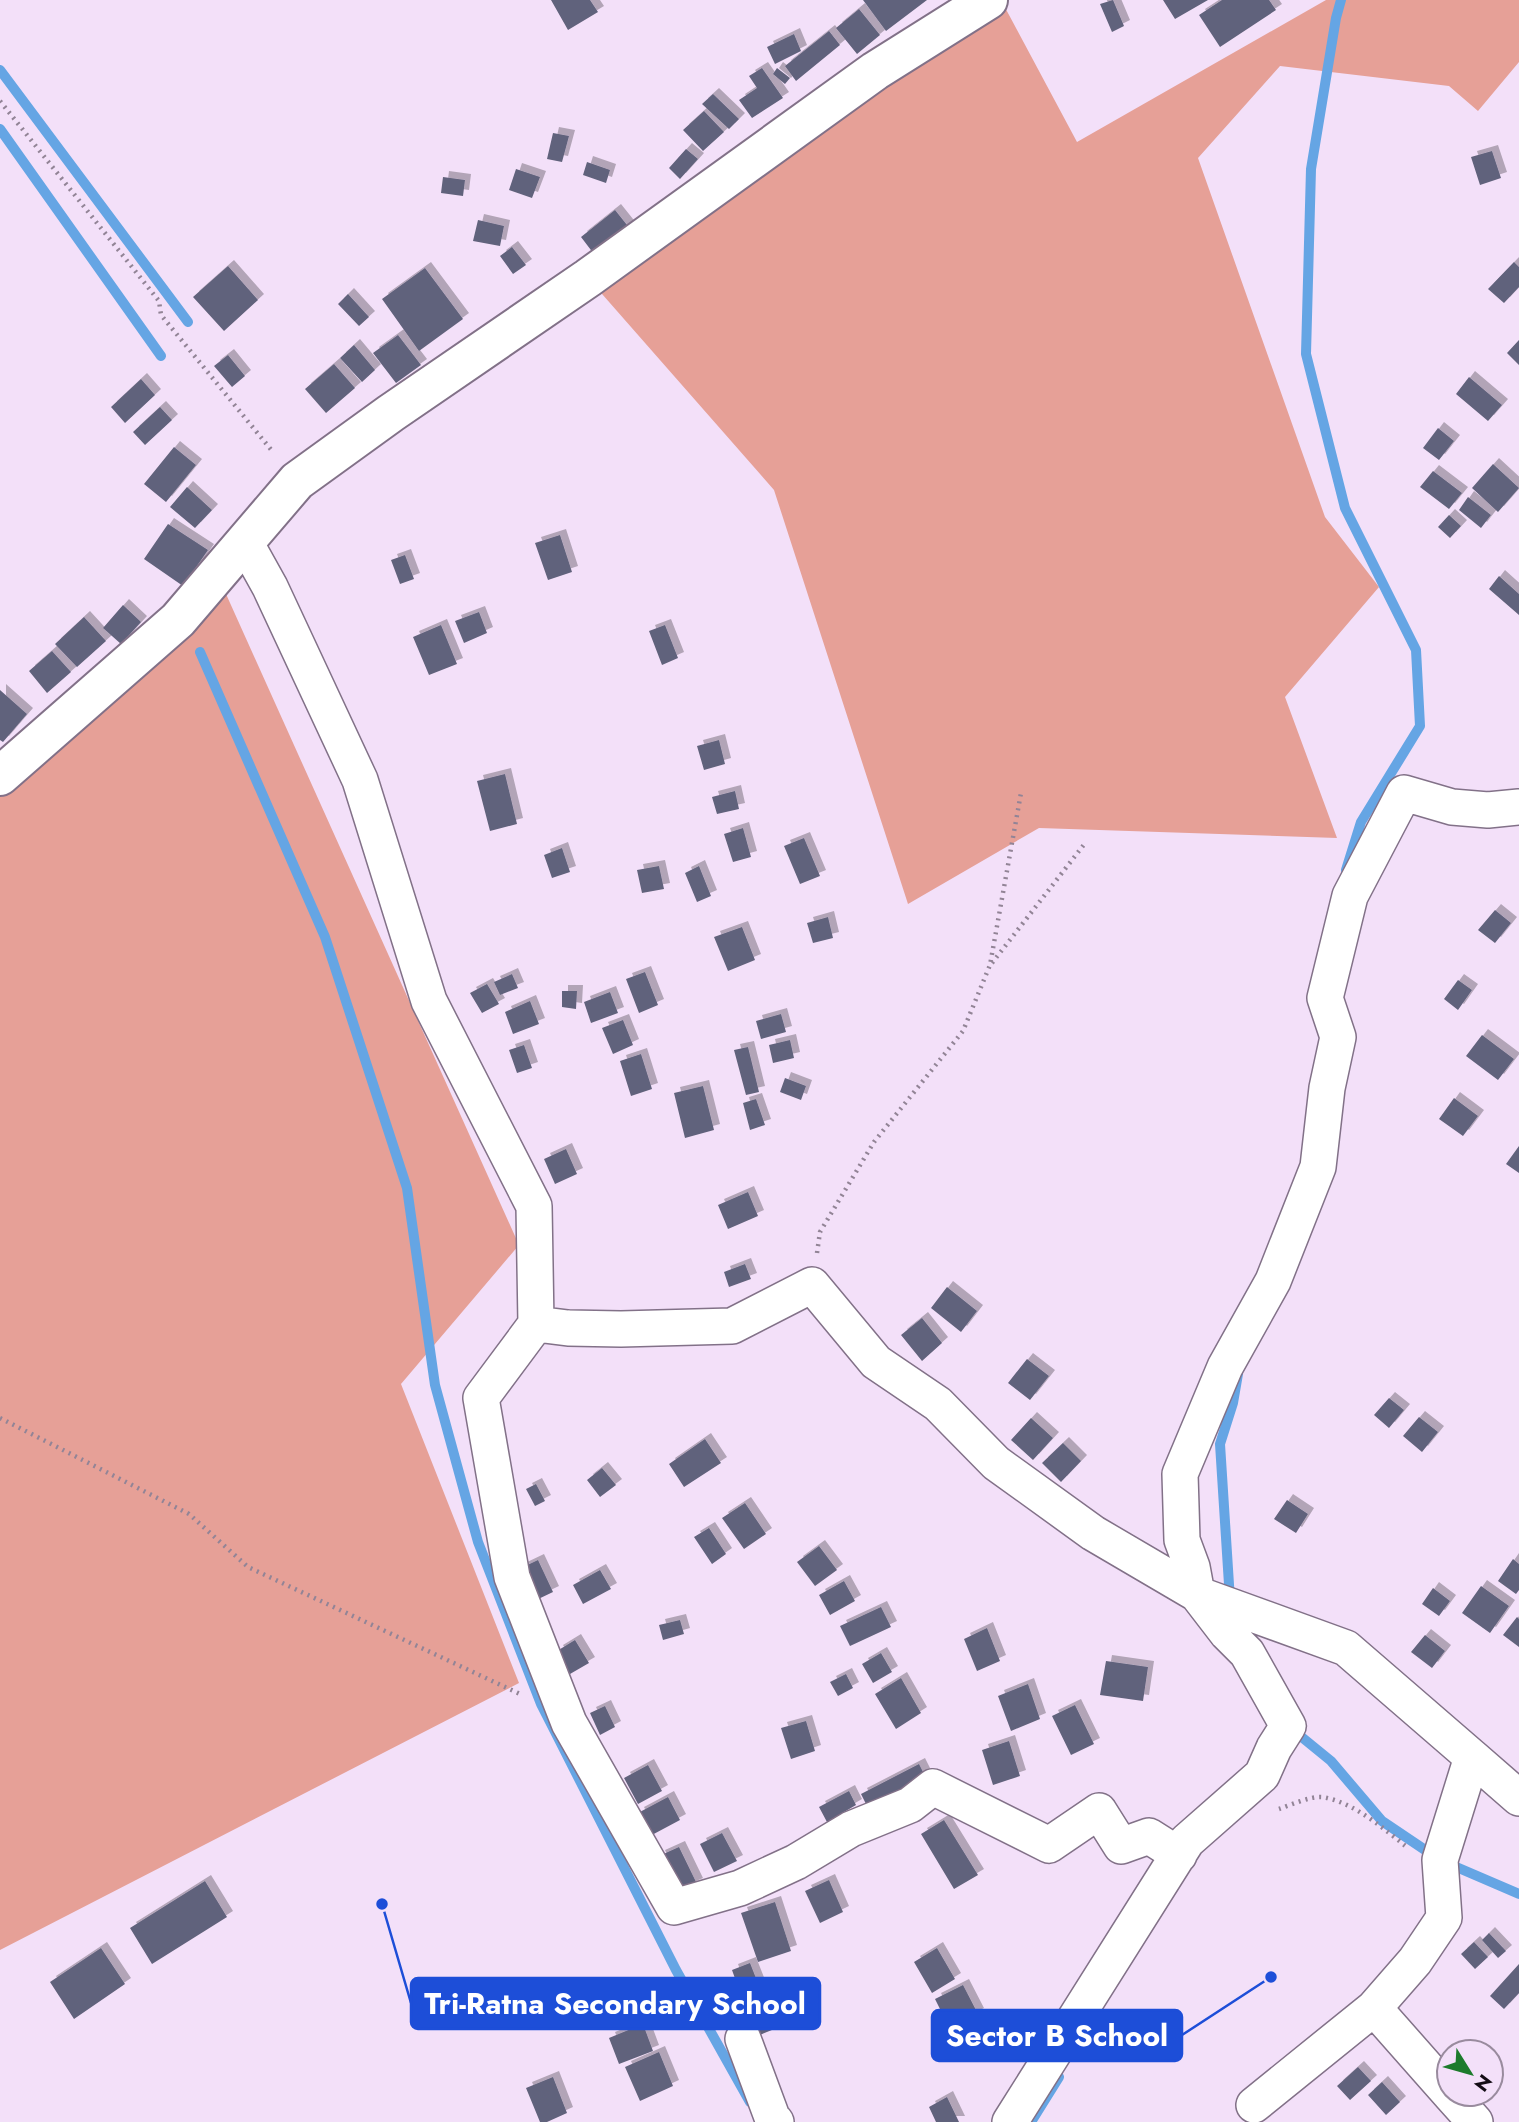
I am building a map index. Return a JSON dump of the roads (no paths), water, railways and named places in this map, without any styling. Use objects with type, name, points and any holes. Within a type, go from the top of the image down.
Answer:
[{"type":"street","points":[[0,776],[178,620],[297,481],[588,278],[875,71],[988,0]]},
{"type":"street","points":[[245,542],[270,587],[360,780],[429,1001],[534,1206],[536,1324],[481,1398],[512,1577],[569,1723],[674,1907],[740,1888],[785,1867],[851,1829],[910,1805],[933,1787],[1049,1845],[1099,1811],[1121,1846],[1149,1836],[1179,1855]]},
{"type":"street","points":[[1010,2122],[1187,1841],[1262,1775],[1287,1726],[1247,1653],[1227,1633],[1198,1594],[1182,1540],[1181,1474],[1224,1367],[1273,1281],[1318,1167],[1328,1088],[1338,1037],[1325,998],[1350,895],[1404,793],[1452,807],[1488,810],[1519,807]]},
{"type":"street","points":[[536,1324],[568,1328],[621,1329],[732,1326],[812,1285],[876,1362],[938,1404],[996,1463],[1093,1533],[1198,1594],[1346,1648],[1519,1798]]},
{"type":"street","points":[[1254,2105],[1374,2008],[1415,1961],[1444,1918],[1440,1860],[1472,1757]]},
{"type":"street","points":[[1374,2008],[1435,2076]]},
{"type":"street","points":[[743,2039],[776,2122]]},
{"type":"street","points":[[1463,2108],[1475,2122]]},
{"type":"waterway","points":[[1341,0],[1311,169],[1306,354],[1345,508],[1416,650],[1420,726],[1361,822],[1346,870]]},
{"type":"waterway","points":[[0,70],[188,322]]},
{"type":"waterway","points":[[0,129],[161,356]]},
{"type":"waterway","points":[[200,652],[325,937],[407,1188],[435,1385],[478,1542],[541,1704],[676,1970],[750,2102]]},
{"type":"waterway","points":[[1230,1600],[1220,1444],[1233,1403],[1238,1374]]},
{"type":"waterway","points":[[1293,1730],[1331,1761],[1382,1821],[1440,1860],[1519,1894]]},
{"type":"waterway","points":[[1031,2122],[1059,2077]]},
{"type":"place","name":"Tri-Ratna Secondary School","points":[[382,1904]]},
{"type":"place","name":"Sector B School","points":[[1271,1977]]}]
